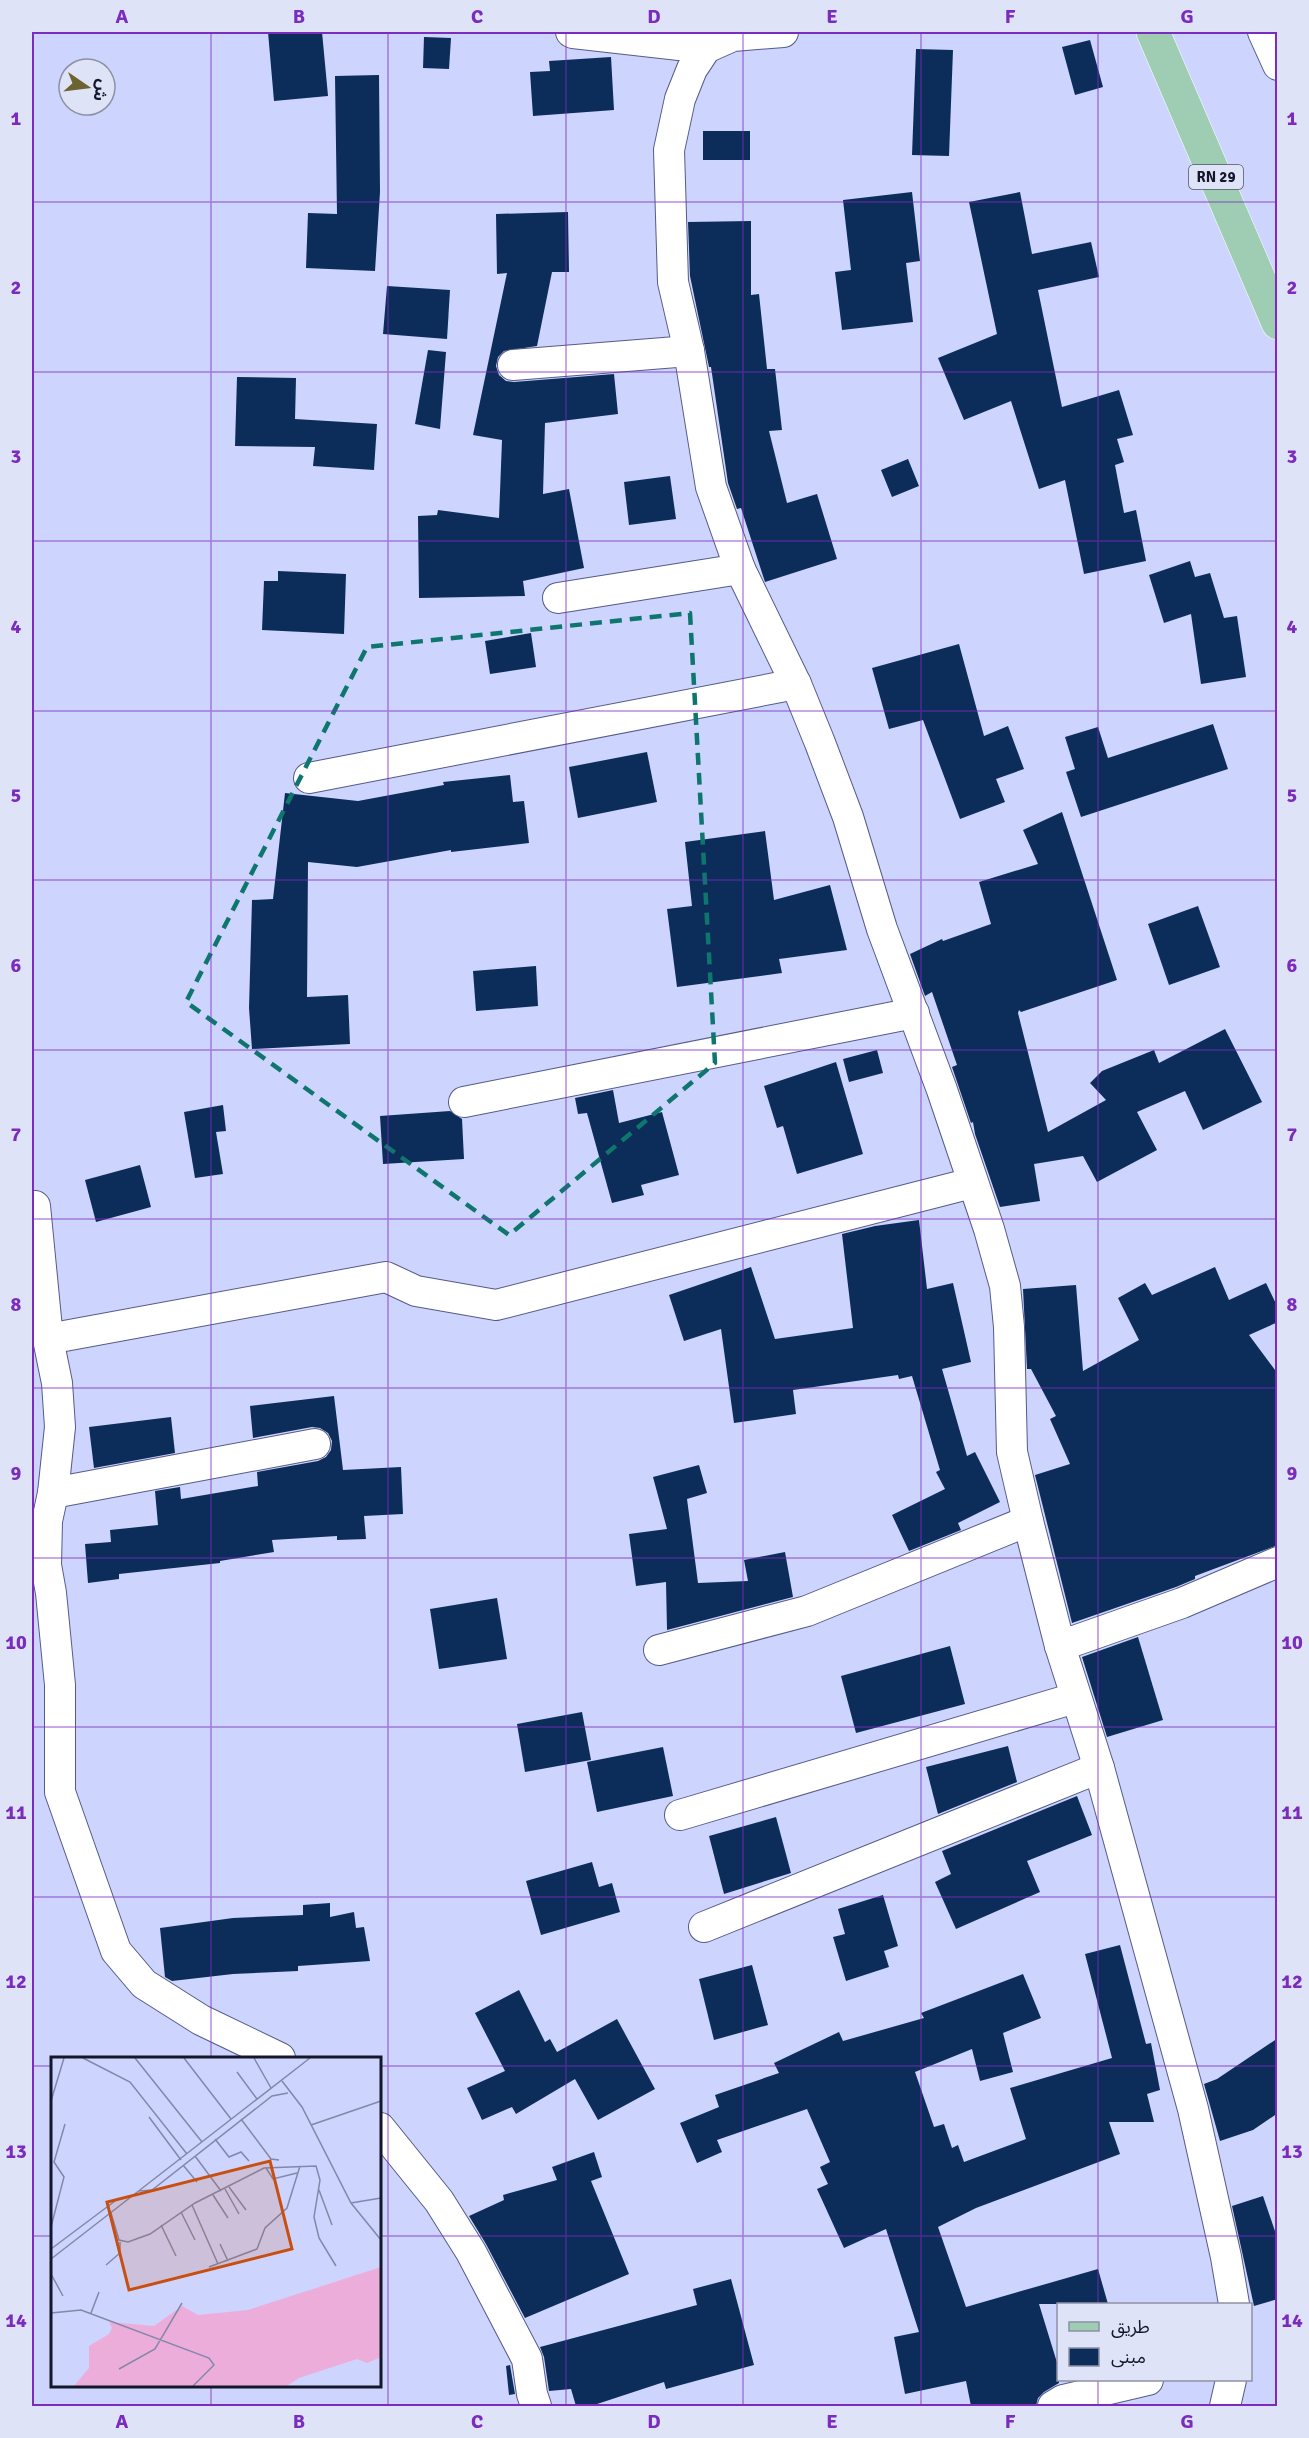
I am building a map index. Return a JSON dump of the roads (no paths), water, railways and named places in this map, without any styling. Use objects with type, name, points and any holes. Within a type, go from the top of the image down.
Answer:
[{"type":"main road","name":"RN 29","points":[[1153,32],[1278,323]]},
{"type":"street","points":[[571,32],[706,48],[733,36],[783,32]]},
{"type":"street","points":[[1263,32],[1278,65]]},
{"type":"street","points":[[706,48],[692,69],[680,99],[669,150],[673,282],[689,351],[711,486],[740,569],[796,684],[848,818],[882,929],[942,1090],[989,1229],[1005,1286],[1010,1338],[1012,1452],[1060,1646],[1075,1698],[1100,1768],[1193,2109],[1226,2257],[1234,2303]]},
{"type":"street","points":[[513,365],[689,351]]},
{"type":"street","points":[[558,598],[740,569]]},
{"type":"street","points":[[309,778],[796,684]]},
{"type":"street","points":[[464,1102],[914,1014]]},
{"type":"street","points":[[48,1339],[386,1277],[416,1291],[496,1305],[972,1183]]},
{"type":"street","points":[[35,1206],[48,1339],[57,1383],[60,1427],[53,1493],[47,1521],[46,1565],[41,1595],[60,1685],[60,1792],[116,1951],[144,1984],[201,2020],[278,2057]]},
{"type":"street","points":[[53,1493],[315,1444]]},
{"type":"street","points":[[659,1650],[807,1611],[1028,1521]]},
{"type":"street","points":[[1060,1646],[1182,1604],[1278,1562]]},
{"type":"street","points":[[680,1815],[1075,1698]]},
{"type":"street","points":[[704,1927],[1100,1768]]},
{"type":"street","points":[[381,2129],[439,2201],[471,2252],[527,2359],[536,2406]]},
{"type":"street","points":[[1053,2406],[1063,2400],[1140,2381]]},
{"type":"street","points":[[1225,2406],[1231,2381]]}]
